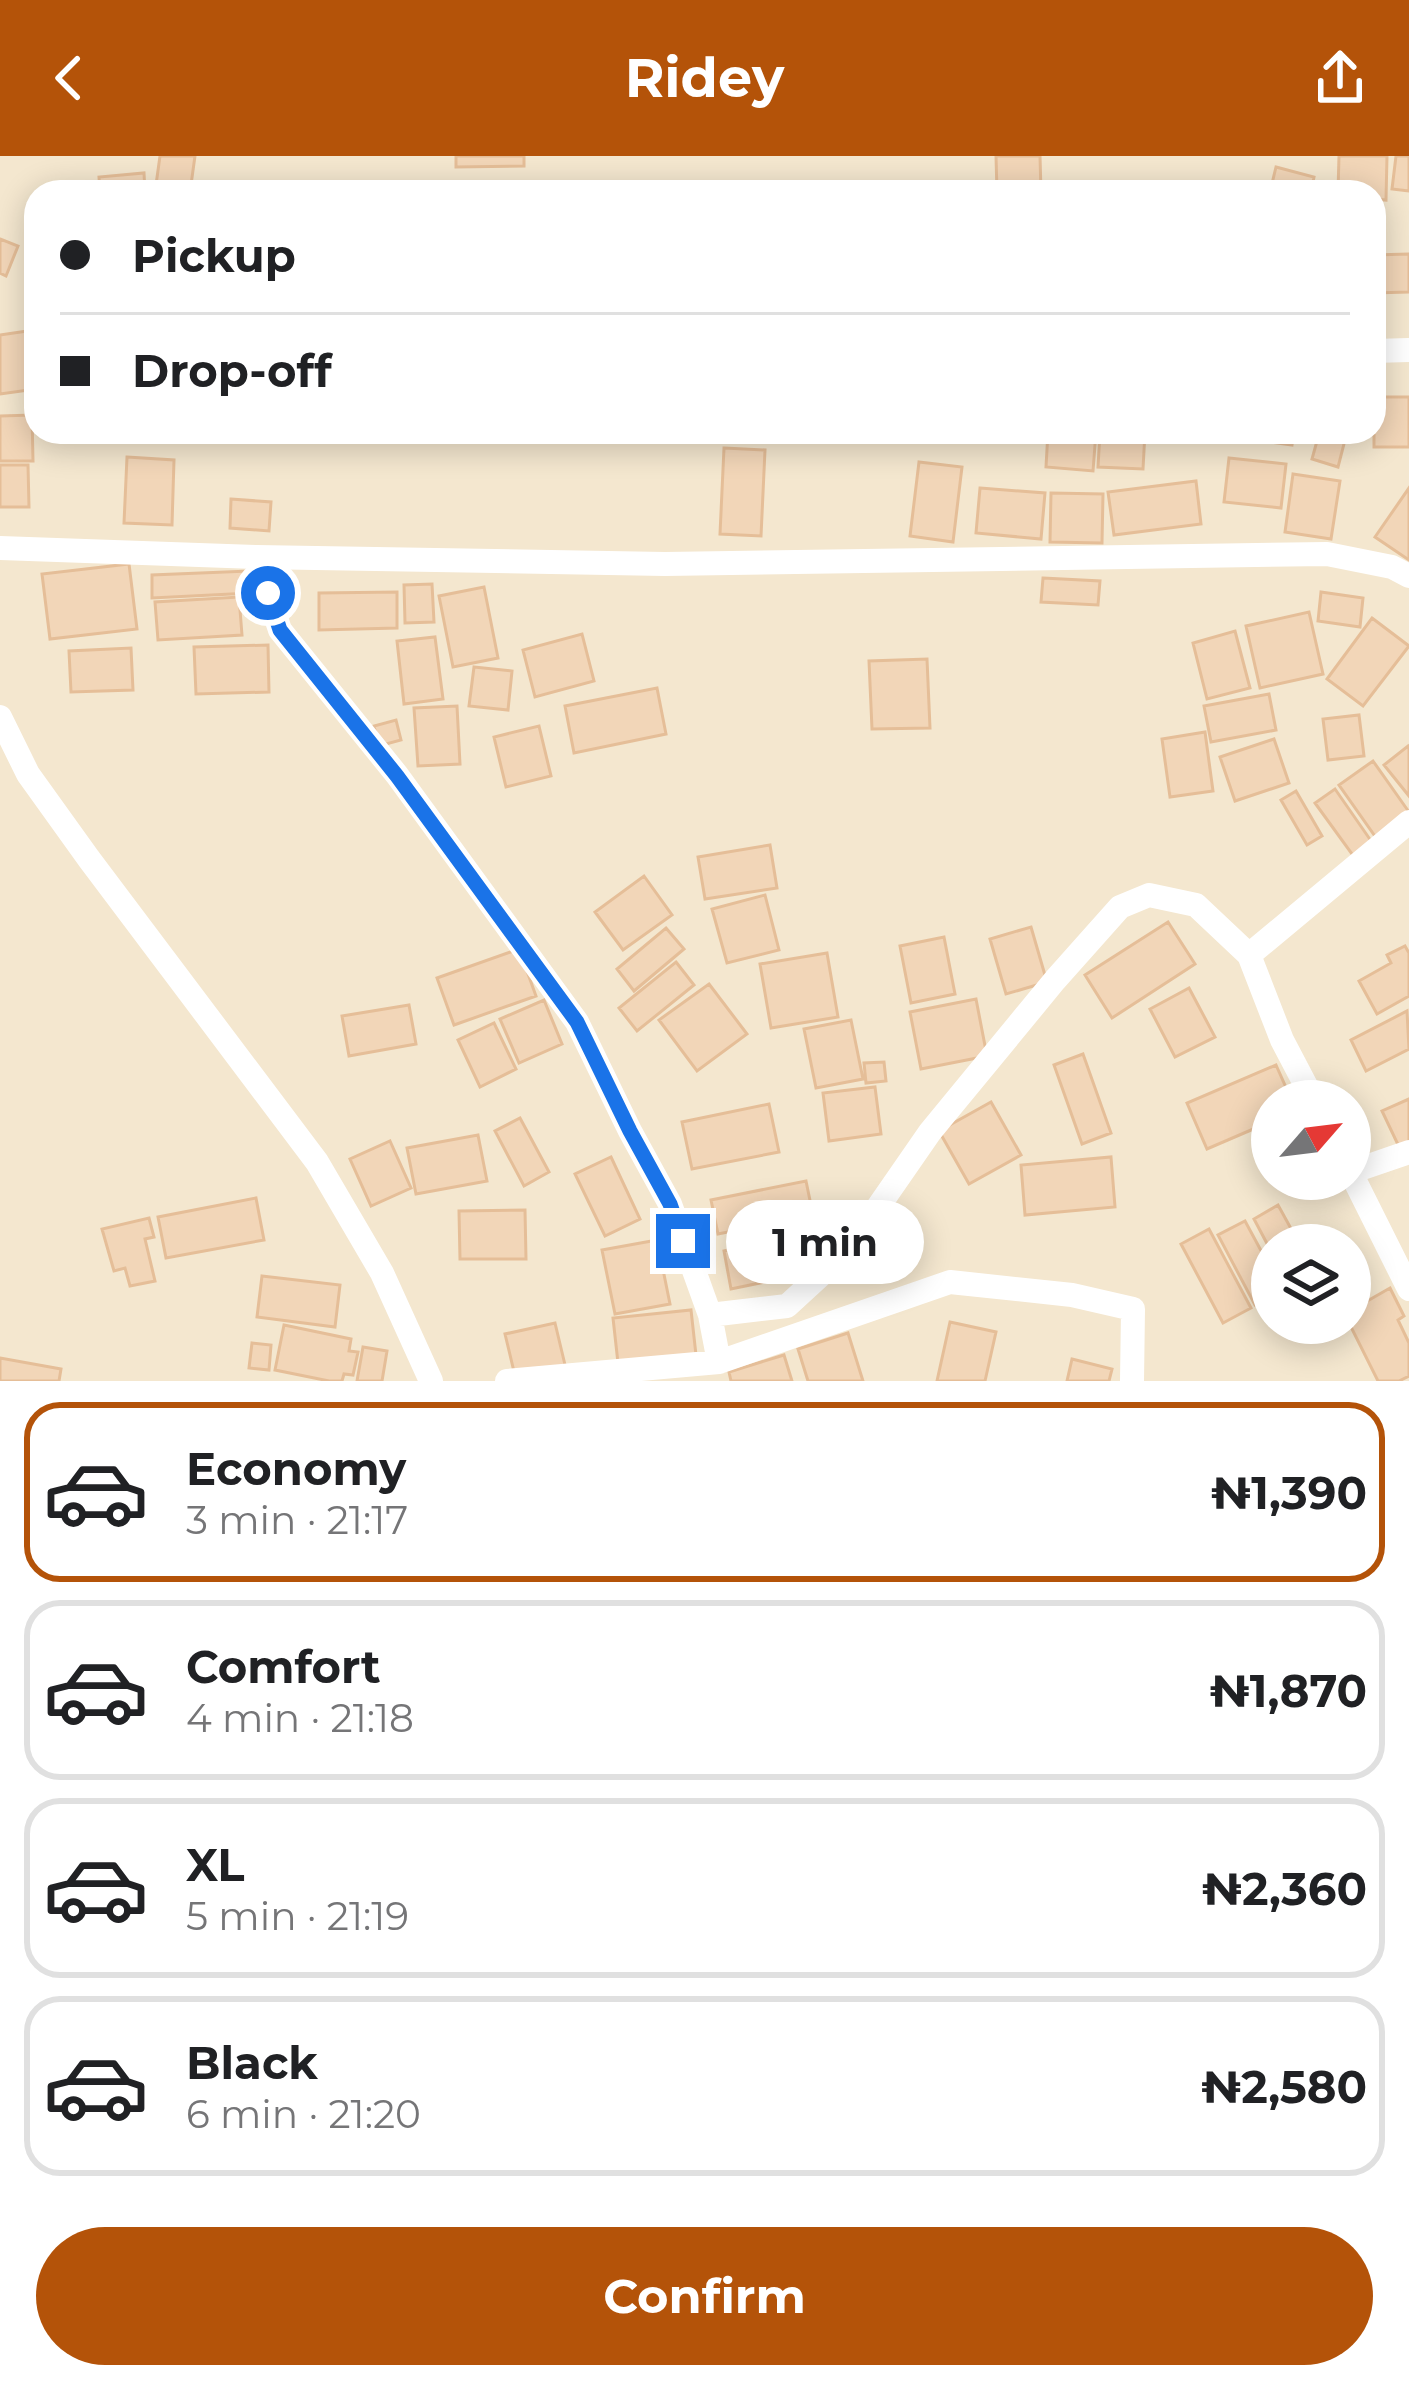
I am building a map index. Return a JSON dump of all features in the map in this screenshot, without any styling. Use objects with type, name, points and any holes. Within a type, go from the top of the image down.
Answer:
[{"type":"street","points":[[0,548],[664,564],[1327,554],[1392,567],[1409,576]]},
{"type":"street","points":[[256,557],[280,630],[397,776],[577,1022],[670,1204],[710,1315],[719,1362]]},
{"type":"street","points":[[0,717],[28,774],[76,842],[317,1162],[382,1273],[431,1381]]},
{"type":"street","points":[[1249,955],[1409,822]]},
{"type":"street","points":[[710,1315],[787,1306],[849,1249],[930,1132],[1055,980],[1120,908],[1149,895],[1196,905],[1249,955],[1303,1080]]},
{"type":"street","points":[[1371,1165],[1409,1152]]},
{"type":"street","points":[[1364,1200],[1409,1289]]},
{"type":"street","points":[[507,1381],[719,1362],[950,1282],[1072,1295],[1133,1310],[1132,1381]]},
{"type":"shaded area","points":[[0,156],[1409,156],[1409,1381],[0,1381]]},
{"type":"building","points":[[160,156],[195,156],[192,180],[157,180]]},
{"type":"building","points":[[456,156],[524,156],[524,166],[456,167]]},
{"type":"building","points":[[996,156],[1040,156],[1041,180],[997,180]]},
{"type":"building","points":[[1339,156],[1387,156],[1386,200],[1386,180],[1338,180]]},
{"type":"building","points":[[1396,156],[1409,156],[1409,191],[1392,189]]},
{"type":"building","points":[[1276,167],[1314,177],[1313,180],[1273,180]]},
{"type":"building","points":[[144,173],[144,180],[99,180]]},
{"type":"building","points":[[0,239],[18,246],[6,276],[0,273]]},
{"type":"building","points":[[1409,254],[1409,292],[1386,293],[1386,255]]},
{"type":"building","points":[[24,331],[24,391],[0,394],[0,335]]},
{"type":"building","points":[[1386,397],[1409,397],[1409,447],[1374,447],[1386,444]]},
{"type":"building","points":[[24,415],[24,444],[33,444],[33,461],[0,461],[0,416]]},
{"type":"building","points":[[1047,444],[1095,444],[1093,471],[1046,467]]},
{"type":"building","points":[[1099,444],[1144,444],[1143,469],[1098,467]]},
{"type":"building","points":[[1316,444],[1344,444],[1338,467],[1312,459]]},
{"type":"building","points":[[724,448],[765,450],[761,536],[720,534]]},
{"type":"building","points":[[127,457],[174,460],[172,525],[124,523]]},
{"type":"building","points":[[1229,458],[1286,464],[1281,508],[1224,502]]},
{"type":"building","points":[[919,462],[962,467],[953,542],[910,536]]},
{"type":"building","points":[[0,465],[28,465],[29,507],[0,507]]},
{"type":"building","points":[[1293,474],[1340,481],[1331,539],[1285,532]]},
{"type":"building","points":[[1196,481],[1201,524],[1114,535],[1108,492]]},
{"type":"building","points":[[980,488],[1045,493],[1041,539],[976,533]]},
{"type":"building","points":[[1409,488],[1409,560],[1375,537]]},
{"type":"building","points":[[1051,493],[1103,494],[1102,543],[1050,542]]},
{"type":"building","points":[[231,499],[271,502],[269,531],[230,528]]},
{"type":"building","points":[[129,564],[137,629],[50,639],[42,574]]},
{"type":"building","points":[[249,571],[251,593],[152,598],[152,575]]},
{"type":"building","points":[[1043,578],[1100,581],[1098,605],[1041,602]]},
{"type":"building","points":[[432,584],[434,622],[405,623],[404,585]]},
{"type":"building","points":[[484,587],[498,658],[453,667],[439,596]]},
{"type":"building","points":[[397,592],[397,628],[319,630],[319,593]]},
{"type":"building","points":[[1321,592],[1363,598],[1360,627],[1318,621]]},
{"type":"building","points":[[239,597],[242,635],[158,640],[155,602]]},
{"type":"building","points":[[1309,612],[1323,674],[1260,688],[1246,626]]},
{"type":"building","points":[[1372,618],[1409,646],[1363,706],[1327,679]]},
{"type":"building","points":[[1235,631],[1250,688],[1207,699],[1193,643]]},
{"type":"building","points":[[582,634],[594,681],[535,697],[523,650]]},
{"type":"building","points":[[435,637],[443,699],[404,704],[397,641]]},
{"type":"building","points":[[268,645],[269,692],[196,694],[194,647]]},
{"type":"building","points":[[131,648],[133,690],[71,692],[69,651]]},
{"type":"building","points":[[927,659],[930,728],[872,729],[869,661]]},
{"type":"building","points":[[474,667],[512,671],[508,710],[469,706]]},
{"type":"building","points":[[657,688],[666,734],[574,753],[565,706]]},
{"type":"building","points":[[1269,694],[1276,730],[1211,742],[1204,706]]},
{"type":"building","points":[[457,706],[460,764],[418,766],[414,708]]},
{"type":"building","points":[[1359,715],[1364,756],[1328,760],[1323,719]]},
{"type":"building","points":[[396,720],[401,740],[379,746],[374,726]]},
{"type":"building","points":[[539,726],[551,776],[506,787],[494,737]]},
{"type":"building","points":[[1205,732],[1213,791],[1170,797],[1162,739]]},
{"type":"building","points":[[1274,739],[1289,783],[1235,801],[1220,757]]},
{"type":"building","points":[[1409,748],[1409,796],[1384,765]]},
{"type":"building","points":[[1373,761],[1409,812],[1377,839],[1339,785]]},
{"type":"building","points":[[1335,789],[1376,848],[1357,861],[1315,803]]},
{"type":"building","points":[[1296,791],[1322,836],[1307,845],[1281,800]]},
{"type":"building","points":[[770,845],[777,888],[705,899],[698,857]]},
{"type":"building","points":[[644,876],[672,915],[623,950],[595,912]]},
{"type":"building","points":[[765,895],[779,950],[727,963],[712,909]]},
{"type":"building","points":[[1168,922],[1195,964],[1112,1018],[1085,975]]},
{"type":"building","points":[[1031,927],[1047,982],[1006,994],[990,939]]},
{"type":"building","points":[[666,928],[684,949],[634,991],[617,969]]},
{"type":"building","points":[[944,937],[955,994],[911,1003],[900,946]]},
{"type":"building","points":[[1405,946],[1409,996],[1377,1014],[1359,981],[1391,963],[1387,955]]},
{"type":"building","points":[[519,949],[536,996],[454,1025],[437,978]]},
{"type":"building","points":[[827,953],[838,1017],[771,1028],[760,964]]},
{"type":"building","points":[[676,962],[694,985],[637,1031],[619,1008]]},
{"type":"building","points":[[709,984],[747,1034],[697,1071],[659,1020]]},
{"type":"building","points":[[1189,988],[1215,1037],[1175,1057],[1150,1009]]},
{"type":"building","points":[[976,999],[987,1056],[921,1069],[910,1012]]},
{"type":"building","points":[[544,1000],[562,1044],[519,1063],[500,1019]]},
{"type":"building","points":[[409,1005],[416,1044],[349,1056],[342,1016]]},
{"type":"building","points":[[1407,1011],[1409,1049],[1366,1071],[1351,1040]]},
{"type":"building","points":[[851,1020],[863,1079],[816,1088],[804,1029]]},
{"type":"building","points":[[494,1023],[516,1069],[480,1087],[458,1040]]},
{"type":"building","points":[[1083,1054],[1111,1133],[1082,1144],[1054,1065]]},
{"type":"building","points":[[884,1062],[886,1081],[866,1083],[864,1063]]},
{"type":"building","points":[[1276,1065],[1283,1080],[1251,1080],[1251,1130],[1207,1149],[1187,1103]]},
{"type":"building","points":[[875,1087],[881,1134],[829,1141],[823,1093]]},
{"type":"building","points":[[1409,1099],[1409,1147],[1401,1151],[1382,1111]]},
{"type":"building","points":[[991,1102],[1021,1155],[969,1184],[939,1131]]},
{"type":"building","points":[[769,1104],[779,1152],[692,1169],[682,1122]]},
{"type":"building","points":[[520,1118],[549,1172],[524,1186],[495,1131]]},
{"type":"building","points":[[478,1135],[487,1181],[416,1194],[407,1148]]},
{"type":"building","points":[[390,1141],[411,1188],[371,1206],[350,1159]]},
{"type":"building","points":[[611,1157],[640,1219],[605,1236],[575,1174]]},
{"type":"building","points":[[1111,1157],[1115,1207],[1025,1215],[1021,1165]]},
{"type":"building","points":[[806,1181],[813,1215],[718,1234],[711,1200]]},
{"type":"building","points":[[256,1198],[264,1240],[166,1258],[158,1217]]},
{"type":"building","points":[[1278,1205],[1288,1224],[1257,1224],[1254,1219]]},
{"type":"building","points":[[525,1210],[526,1259],[460,1259],[459,1211]]},
{"type":"building","points":[[149,1218],[154,1237],[145,1239],[155,1281],[130,1286],[125,1268],[114,1271],[102,1229]]},
{"type":"building","points":[[1245,1221],[1251,1232],[1251,1297],[1218,1235]]},
{"type":"building","points":[[1209,1229],[1251,1308],[1223,1323],[1181,1244]]},
{"type":"building","points":[[809,1233],[817,1271],[731,1289],[724,1251]]},
{"type":"building","points":[[657,1240],[670,1304],[615,1314],[602,1250]]},
{"type":"building","points":[[262,1276],[340,1285],[335,1327],[257,1317]]},
{"type":"building","points":[[1390,1288],[1404,1316],[1398,1320],[1409,1343],[1409,1376],[1399,1381],[1378,1381],[1360,1344],[1371,1344],[1371,1299]]},
{"type":"building","points":[[691,1310],[696,1355],[618,1363],[613,1318]]},
{"type":"building","points":[[950,1322],[996,1332],[985,1381],[937,1381]]},
{"type":"building","points":[[555,1323],[566,1369],[516,1380],[505,1334]]},
{"type":"building","points":[[284,1325],[351,1339],[349,1351],[358,1352],[353,1375],[329,1381],[275,1370]]},
{"type":"building","points":[[848,1333],[863,1381],[808,1381],[798,1349]]},
{"type":"building","points":[[252,1343],[271,1345],[269,1370],[249,1368]]},
{"type":"building","points":[[363,1347],[387,1351],[382,1381],[357,1381]]},
{"type":"building","points":[[784,1355],[792,1381],[731,1381],[729,1372]]},
{"type":"building","points":[[0,1358],[61,1369],[59,1381],[0,1381]]},
{"type":"building","points":[[1072,1359],[1112,1369],[1109,1381],[1067,1381]]},
{"type":"route","points":[[268,593],[280,630],[397,776],[577,1022],[670,1204],[683,1241]]}]
